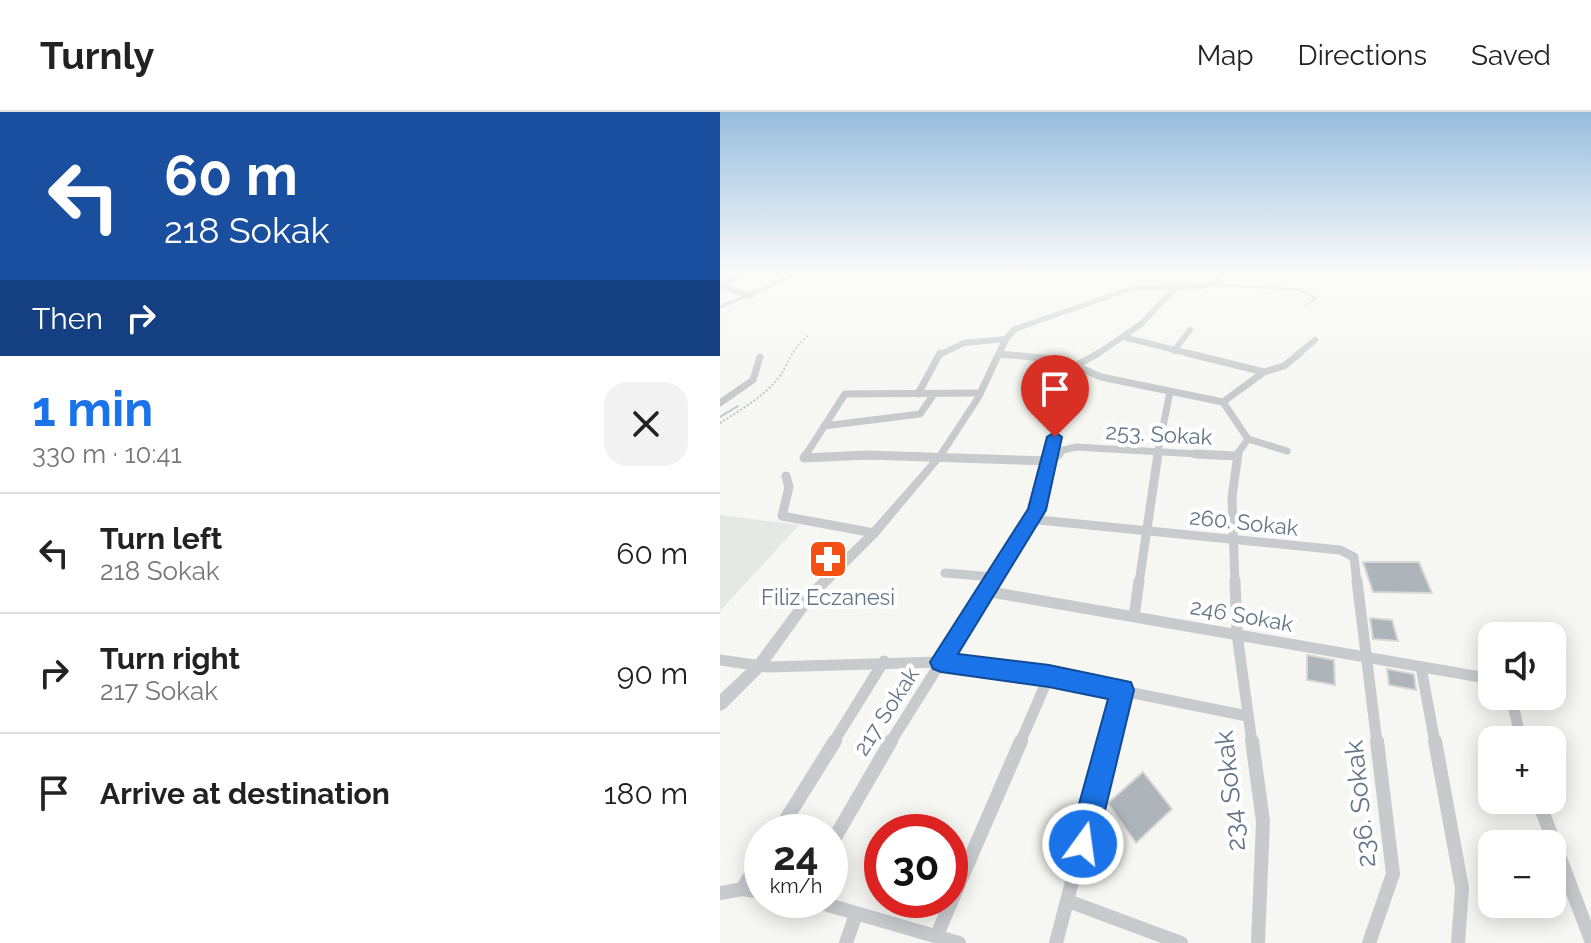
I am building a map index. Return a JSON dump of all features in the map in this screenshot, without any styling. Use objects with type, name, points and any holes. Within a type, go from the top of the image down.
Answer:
[{"type":"street","points":[[720,704],[759,666],[811,595],[874,533],[940,456],[980,393],[1006,339],[1015,329],[1062,313]]},
{"type":"street","points":[[1077,365],[1127,338],[1155,313]]},
{"type":"street","points":[[1174,351],[1190,330]]},
{"type":"street","points":[[1127,338],[1264,372]]},
{"type":"street","points":[[918,394],[940,353],[946,349],[976,339],[1006,339]]},
{"type":"street","points":[[1223,402],[1264,372],[1284,366],[1315,340]]},
{"type":"street","points":[[999,354],[1063,360],[1101,377],[1223,402],[1248,439],[1287,451]]},
{"type":"street","points":[[720,403],[751,384],[761,369],[760,357]]},
{"type":"street","name":"217 Sokak","points":[[847,814],[1042,499],[1059,413],[1077,365]]},
{"type":"street","points":[[1134,617],[1158,451],[1170,392]]},
{"type":"street","points":[[824,426],[845,394],[980,393]]},
{"type":"street","points":[[824,426],[920,414],[934,394]]},
{"type":"street","name":"253. Sokak","points":[[824,426],[804,458],[940,456],[1050,461],[1063,450],[1076,447],[1236,456]]},
{"type":"street","points":[[1236,456],[1248,439]]},
{"type":"street","name":"234 Sokak","points":[[1236,456],[1232,497],[1236,540],[1237,634],[1263,821],[1258,943]]},
{"type":"street","points":[[786,476],[789,487],[782,516],[874,533]]},
{"type":"street","name":"260. Sokak","points":[[1029,519],[1340,550],[1354,557],[1367,656]]},
{"type":"street","points":[[945,573],[993,577]]},
{"type":"street","name":"246 Sokak","points":[[985,591],[1478,677]]},
{"type":"street","name":"236. Sokak","points":[[1367,656],[1393,874],[1369,943]]},
{"type":"street","points":[[720,660],[759,666],[941,662],[1049,676],[1247,716]]},
{"type":"street","points":[[789,814],[884,661]]},
{"type":"street","points":[[1421,667],[1462,888],[1458,943]]},
{"type":"street","points":[[936,937],[1049,676]]},
{"type":"street","points":[[1056,943],[1122,690]]},
{"type":"street","points":[[1543,814],[1591,940]]},
{"type":"street","points":[[720,893],[742,889],[744,886]]},
{"type":"street","points":[[1068,901],[1181,943]]},
{"type":"street","points":[[848,912],[959,943]]},
{"type":"street","points":[[846,943],[856,914]]},
{"type":"path","points":[[720,423],[774,384],[781,375],[788,352],[808,336]]},
{"type":"shaded area","points":[[720,515],[799,525],[720,611]]},
{"type":"building","points":[[1363,562],[1419,562],[1432,593],[1373,592]]},
{"type":"building","points":[[1370,618],[1392,620],[1398,641],[1373,639]]},
{"type":"building","points":[[1307,655],[1334,660],[1335,685],[1307,680]]},
{"type":"building","points":[[1387,669],[1414,674],[1416,690],[1389,685]]},
{"type":"building","points":[[1143,772],[1172,809],[1136,843],[1108,803]]},
{"type":"waterway","points":[[720,417],[738,406]]},
{"type":"place","name":"Filiz Eczanesi","points":[[828,559]]},
{"type":"route","points":[[1055,437],[1037,510],[941,662],[1049,676],[1122,690],[1083,844]]}]
